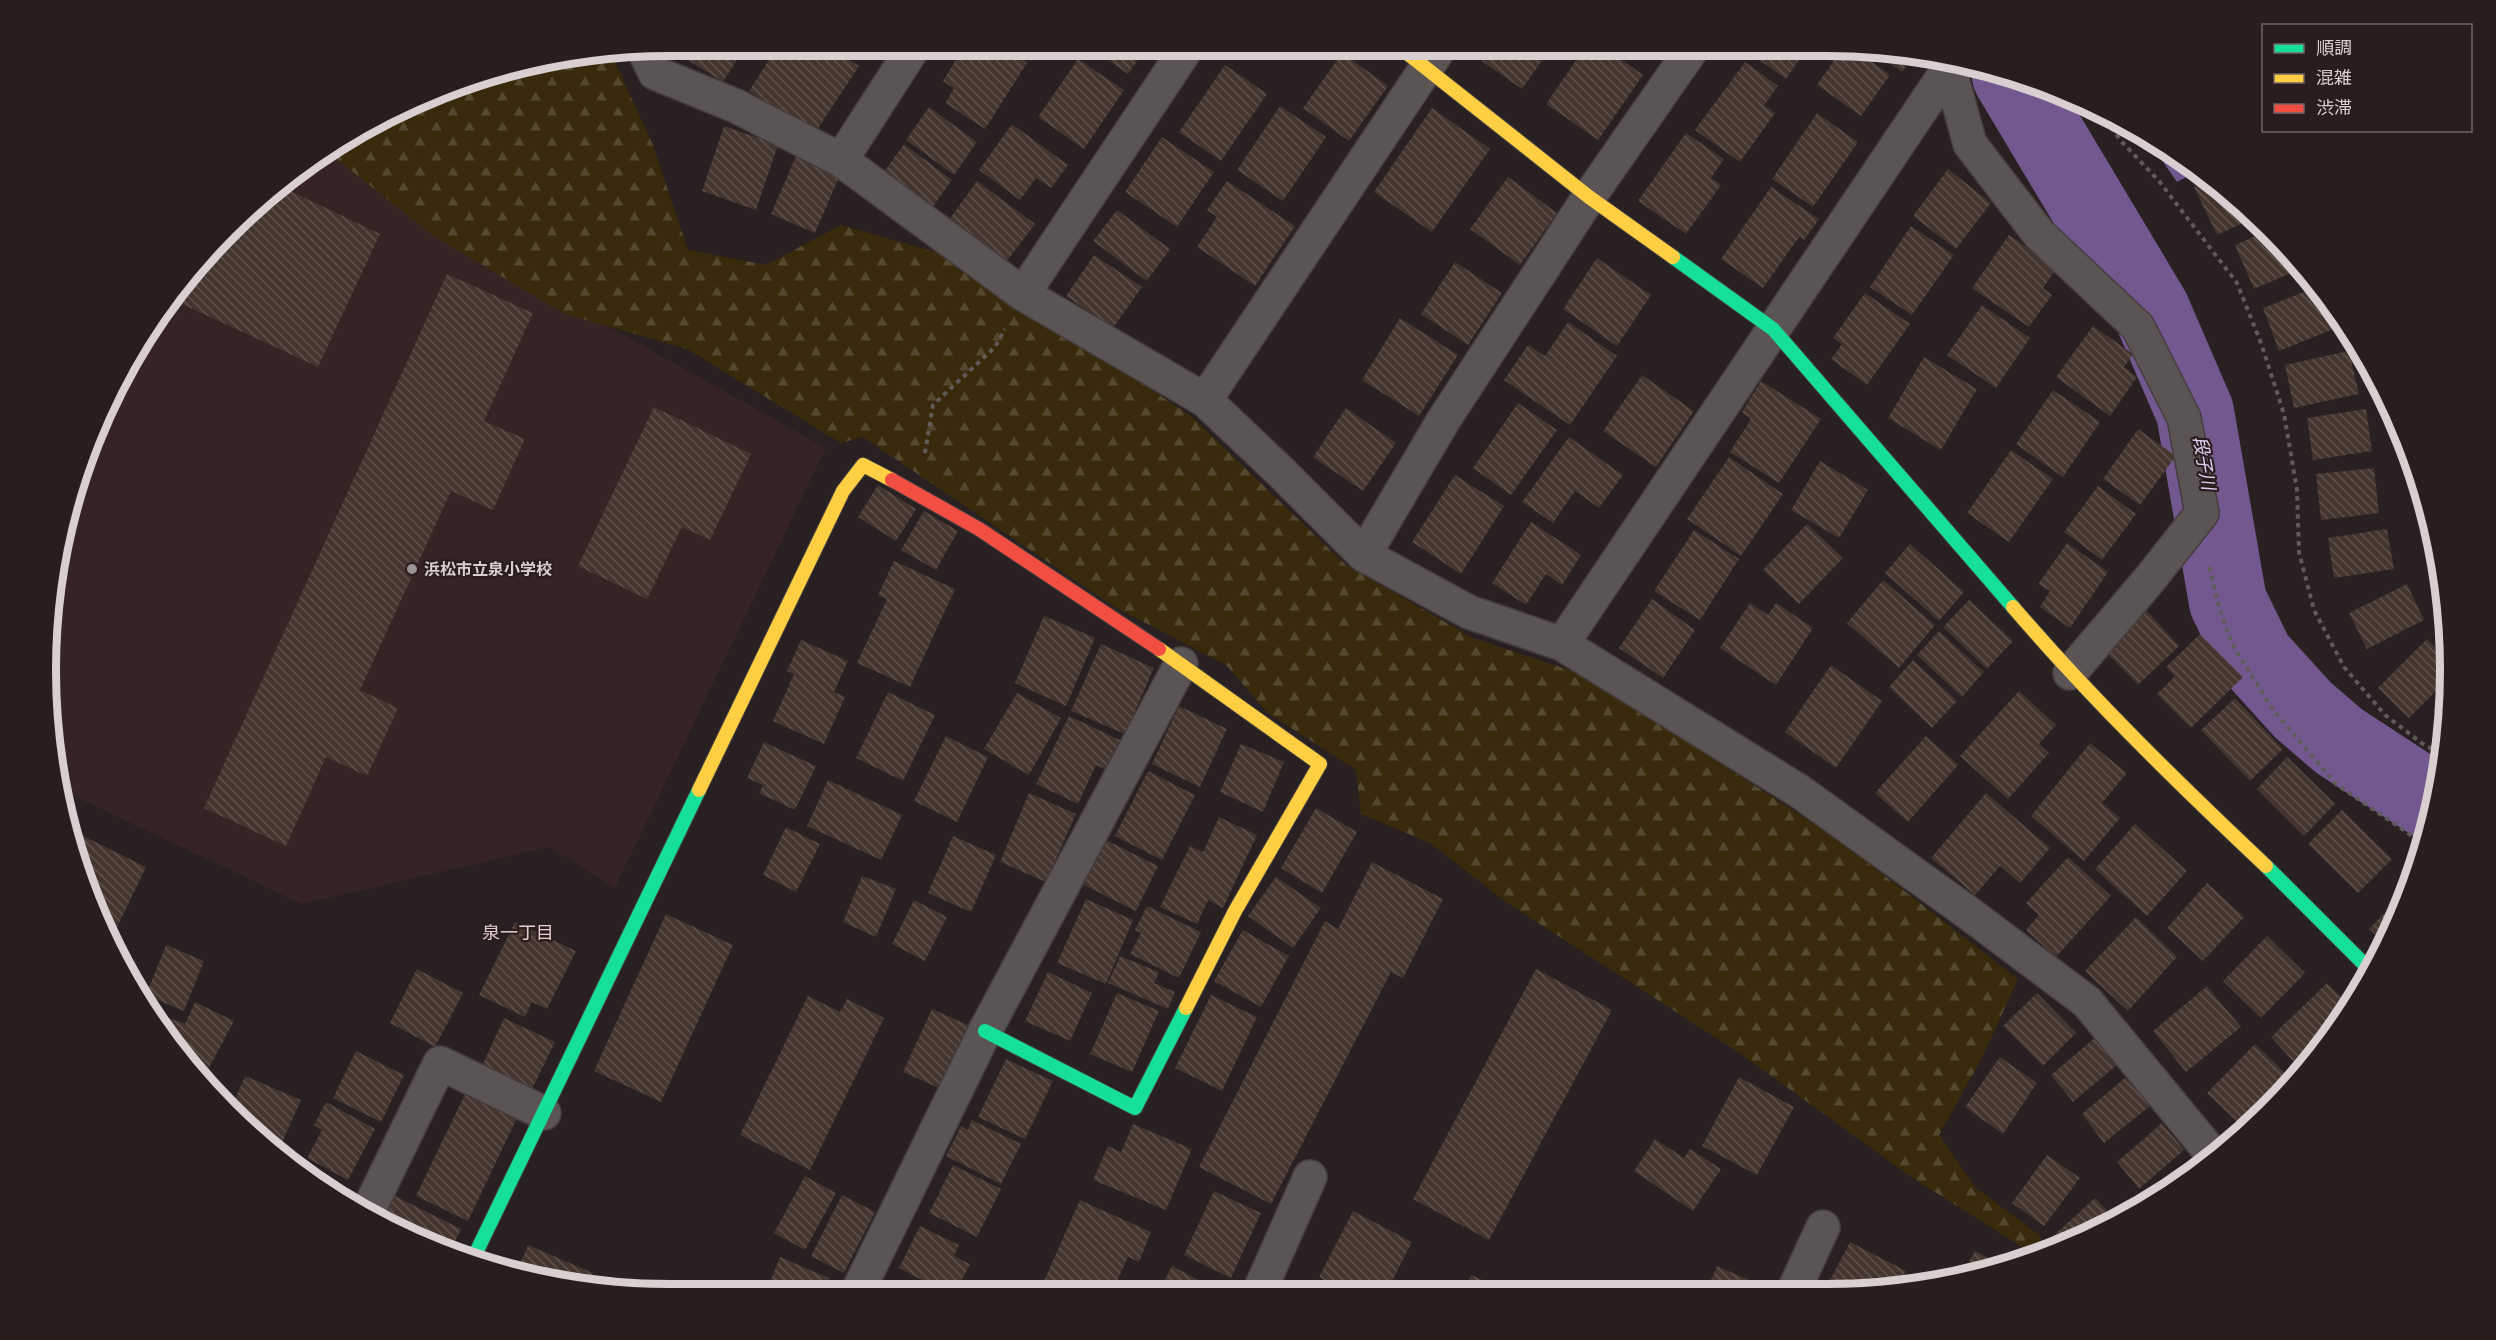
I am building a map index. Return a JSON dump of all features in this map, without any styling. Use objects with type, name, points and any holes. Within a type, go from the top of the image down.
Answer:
[{"type":"street","points":[[841,160],[908,56]]},
{"type":"street","points":[[1023,294],[1181,56]]},
{"type":"street","points":[[1364,555],[1443,421],[1589,197],[1687,56]]},
{"type":"street","points":[[648,57],[656,73],[736,106],[841,160],[1023,294],[1205,400],[1364,555],[1469,612],[1562,644],[1799,791],[2087,1002],[2209,1151]]},
{"type":"street","points":[[1205,400],[1434,57],[1589,197],[1773,329],[2070,673],[2167,773],[2304,902],[2365,965]]},
{"type":"street","points":[[1562,644],[1947,67]]},
{"type":"street","points":[[1950,68],[1970,144],[2039,234],[2138,327],[2184,418],[2202,513],[2150,579],[2070,673]]},
{"type":"street","points":[[476,1253],[843,491],[863,465],[977,528],[1181,664],[1320,764],[1235,911],[1135,1108],[985,1031]]},
{"type":"street","points":[[861,1284],[985,1031],[1181,664]]},
{"type":"street","points":[[370,1206],[440,1063],[544,1113]]},
{"type":"street","points":[[1263,1284],[1310,1177]]},
{"type":"street","points":[[1797,1284],[1823,1227]]},
{"type":"path","points":[[2109,125],[2159,181],[2237,283],[2261,343],[2284,414],[2297,490],[2299,552],[2314,610],[2344,667],[2385,715],[2435,751]]},
{"type":"path","points":[[893,481],[924,457],[933,405],[995,347],[1023,294]]},
{"type":"path","points":[[2202,513],[2208,560],[2220,610],[2232,644],[2274,711],[2336,784],[2417,839]]},
{"type":"shaded area","name":"浜松市立泉小学校","points":[[352,145],[427,225],[826,448],[615,888],[549,847],[302,904],[68,793],[57,710],[57,630],[67,550],[76,511],[102,435],[138,363],[182,296],[235,235],[296,182]]},
{"type":"shaded area","points":[[2157,153],[2190,175],[2177,182]]},
{"type":"green space","points":[[613,59],[653,145],[688,250],[766,265],[841,225],[939,253],[1048,321],[1191,416],[1346,565],[1473,638],[1584,675],[1840,841],[2018,979],[1983,1056],[1939,1135],[1976,1188],[2039,1235],[2044,1244],[2032,1249],[2024,1248],[1914,1179],[1741,1054],[1506,902],[1430,843],[1361,814],[1356,770],[1268,713],[1226,665],[1113,606],[863,437],[841,443],[687,349],[565,314],[434,236],[333,156],[398,119],[472,88],[550,67]]},
{"type":"building","points":[[682,56],[739,56],[723,82]]},
{"type":"building","points":[[771,56],[794,58],[795,56],[843,56],[859,66],[815,133],[749,91]]},
{"type":"building","points":[[862,56],[872,56],[869,61]]},
{"type":"building","points":[[958,56],[1016,56],[1027,63],[985,129],[945,103],[954,88],[943,81]]},
{"type":"building","points":[[1103,56],[1140,56],[1128,74]]},
{"type":"building","points":[[1340,56],[1346,56],[1388,86],[1349,141],[1303,108]]},
{"type":"building","points":[[1485,56],[1545,56],[1522,89],[1482,61]]},
{"type":"building","points":[[1579,56],[1616,56],[1643,75],[1598,140],[1546,104]]},
{"type":"building","points":[[1754,56],[1802,56],[1786,79]]},
{"type":"building","points":[[1837,56],[1865,57],[1890,75],[1861,116],[1817,85]]},
{"type":"building","points":[[1078,59],[1124,90],[1084,149],[1038,117]]},
{"type":"building","points":[[1884,59],[1910,62],[1902,72]]},
{"type":"building","points":[[1745,62],[1778,86],[1764,105],[1775,113],[1740,162],[1695,130]]},
{"type":"building","points":[[1225,65],[1267,94],[1221,161],[1179,132]]},
{"type":"building","points":[[1280,106],[1326,137],[1283,201],[1237,170]]},
{"type":"building","points":[[929,107],[977,142],[954,175],[906,140]]},
{"type":"building","points":[[1432,108],[1490,149],[1432,232],[1374,192]]},
{"type":"building","points":[[1817,113],[1858,142],[1813,207],[1772,179]]},
{"type":"building","points":[[1012,124],[1068,165],[1051,188],[1036,178],[1020,200],[979,170]]},
{"type":"building","points":[[724,126],[778,145],[756,210],[702,191]]},
{"type":"building","points":[[1686,133],[1724,159],[1711,178],[1721,185],[1686,234],[1638,201]]},
{"type":"building","points":[[1162,137],[1214,172],[1177,227],[1125,192]]},
{"type":"building","points":[[904,144],[952,180],[929,212],[881,176]]},
{"type":"building","points":[[796,156],[840,175],[815,233],[771,214]]},
{"type":"building","points":[[1948,169],[1991,203],[1956,249],[1913,216]]},
{"type":"building","points":[[1508,177],[1557,213],[1520,265],[1470,229]]},
{"type":"building","points":[[977,181],[1035,224],[1003,266],[946,224]]},
{"type":"building","points":[[1227,181],[1295,226],[1255,286],[1197,247],[1217,217],[1207,210]]},
{"type":"building","points":[[2202,184],[2246,222],[2217,235],[2194,187]]},
{"type":"building","points":[[1771,187],[1819,219],[1804,240],[1799,237],[1763,288],[1721,259]]},
{"type":"building","points":[[287,189],[380,234],[318,367],[178,302],[235,235]]},
{"type":"building","points":[[1117,210],[1170,249],[1147,281],[1093,241]]},
{"type":"building","points":[[1911,226],[1954,255],[1912,315],[1870,287]]},
{"type":"building","points":[[2260,234],[2294,272],[2254,289],[2235,245]]},
{"type":"building","points":[[2009,235],[2057,268],[2043,288],[2052,295],[2029,327],[1972,288]]},
{"type":"building","points":[[1094,255],[1142,287],[1113,328],[1066,296]]},
{"type":"building","points":[[1597,258],[1651,295],[1617,346],[1563,309]]},
{"type":"building","points":[[1455,262],[1502,293],[1468,345],[1421,314]]},
{"type":"building","points":[[447,274],[533,313],[484,421],[525,439],[493,510],[451,491],[360,690],[398,708],[367,776],[326,757],[286,846],[204,808]]},
{"type":"building","points":[[2309,290],[2336,328],[2279,351],[2263,308]]},
{"type":"building","points":[[1865,293],[1910,324],[1867,385],[1831,359],[1842,344],[1833,338]]},
{"type":"building","points":[[1982,305],[2030,338],[1996,388],[1947,355]]},
{"type":"building","points":[[1400,318],[1458,355],[1419,416],[1362,380]]},
{"type":"building","points":[[1568,322],[1617,356],[1570,425],[1504,380],[1528,345],[1545,356]]},
{"type":"building","points":[[2093,326],[2133,354],[2124,367],[2137,377],[2110,416],[2056,377]]},
{"type":"building","points":[[2349,351],[2359,394],[2294,408],[2285,365]]},
{"type":"building","points":[[1924,357],[1977,389],[1941,450],[1888,418]]},
{"type":"building","points":[[1642,375],[1694,411],[1656,467],[1603,431]]},
{"type":"building","points":[[1761,381],[1821,419],[1779,483],[1730,452],[1751,419],[1742,412]]},
{"type":"building","points":[[2053,390],[2100,422],[2063,477],[2016,444]]},
{"type":"building","points":[[1518,403],[1557,430],[1511,495],[1473,468]]},
{"type":"building","points":[[654,407],[751,454],[710,540],[682,527],[647,599],[578,566]]},
{"type":"building","points":[[1346,408],[1396,443],[1363,491],[1313,457]]},
{"type":"building","points":[[2366,409],[2372,451],[2313,460],[2307,418]]},
{"type":"building","points":[[2138,429],[2176,456],[2140,505],[2103,479]]},
{"type":"building","points":[[1569,437],[1623,475],[1599,508],[1575,491],[1553,523],[1522,502]]},
{"type":"building","points":[[2011,450],[2053,479],[2009,542],[1967,513]]},
{"type":"building","points":[[1729,457],[1783,494],[1741,556],[1687,519]]},
{"type":"building","points":[[1820,461],[1868,490],[1839,538],[1791,510]]},
{"type":"building","points":[[2374,468],[2379,513],[2321,520],[2316,474]]},
{"type":"building","points":[[1455,475],[1504,506],[1461,574],[1412,542]]},
{"type":"building","points":[[878,485],[916,509],[896,541],[858,517]]},
{"type":"building","points":[[2098,486],[2136,514],[2102,560],[2064,532]]},
{"type":"building","points":[[924,511],[958,531],[936,570],[901,550]]},
{"type":"building","points":[[1531,522],[1581,555],[1562,585],[1546,574],[1526,605],[1492,583]]},
{"type":"building","points":[[1807,524],[1843,558],[1799,604],[1763,570]]},
{"type":"building","points":[[2387,529],[2394,569],[2334,578],[2328,538]]},
{"type":"building","points":[[1694,530],[1739,559],[1700,620],[1654,591]]},
{"type":"building","points":[[2067,543],[2108,572],[2070,628],[2040,607],[2050,591],[2038,584]]},
{"type":"building","points":[[1910,544],[1964,592],[1939,621],[1885,573]]},
{"type":"building","points":[[894,561],[955,589],[910,687],[857,663],[887,599],[878,595]]},
{"type":"building","points":[[1883,580],[1935,625],[1899,668],[1847,623]]},
{"type":"building","points":[[2407,584],[2424,620],[2367,649],[2349,613]]},
{"type":"building","points":[[1652,599],[1695,630],[1663,678],[1619,648]]},
{"type":"building","points":[[1969,600],[2013,641],[1987,669],[1943,627]]},
{"type":"building","points":[[1750,603],[1768,615],[1776,603],[1813,628],[1776,685],[1720,648]]},
{"type":"building","points":[[2146,610],[2179,646],[2138,685],[2104,650]]},
{"type":"building","points":[[1044,616],[1095,638],[1066,706],[1015,683]]},
{"type":"building","points":[[1939,631],[1984,672],[1962,697],[1917,655]]},
{"type":"building","points":[[2200,634],[2243,677],[2191,728],[2157,694],[2175,676],[2166,667]]},
{"type":"building","points":[[2427,639],[2440,652],[2440,687],[2409,718],[2378,688]]},
{"type":"building","points":[[801,640],[848,661],[834,692],[845,697],[824,744],[773,721],[794,674],[787,671]]},
{"type":"building","points":[[1101,644],[1154,668],[1125,734],[1071,711]]},
{"type":"building","points":[[1913,660],[1957,701],[1932,728],[1889,687]]},
{"type":"building","points":[[1831,665],[1882,701],[1836,768],[1785,732]]},
{"type":"building","points":[[2019,691],[2056,725],[2039,744],[2049,753],[2008,799],[1960,756]]},
{"type":"building","points":[[888,692],[935,715],[903,781],[856,758]]},
{"type":"building","points":[[1017,693],[1061,718],[1029,775],[984,749]]},
{"type":"building","points":[[2235,698],[2283,749],[2250,781],[2201,730]]},
{"type":"building","points":[[1179,706],[1227,729],[1200,787],[1152,764]]},
{"type":"building","points":[[1069,716],[1124,742],[1110,772],[1096,765],[1078,804],[1036,784]]},
{"type":"building","points":[[946,736],[988,757],[957,822],[914,801]]},
{"type":"building","points":[[1926,736],[1958,765],[1908,822],[1875,793]]},
{"type":"building","points":[[764,742],[816,766],[795,810],[759,793],[763,785],[747,778]]},
{"type":"building","points":[[2090,743],[2127,773],[2102,803],[2120,818],[2084,861],[2031,816]]},
{"type":"building","points":[[1241,744],[1284,762],[1263,812],[1220,792]]},
{"type":"building","points":[[2287,757],[2335,804],[2304,836],[2257,789]]},
{"type":"building","points":[[1148,771],[1195,795],[1162,860],[1115,836]]},
{"type":"building","points":[[828,780],[902,815],[881,860],[807,826]]},
{"type":"building","points":[[1029,793],[1076,814],[1046,882],[1000,862]]},
{"type":"building","points":[[1986,793],[2050,848],[2020,883],[2000,866],[1975,895],[1931,858]]},
{"type":"building","points":[[1316,808],[1357,832],[1322,893],[1281,868]]},
{"type":"building","points":[[2342,810],[2392,859],[2358,893],[2308,844]]},
{"type":"building","points":[[1219,817],[1257,835],[1223,908],[1208,900],[1197,924],[1160,907],[1190,846],[1203,852]]},
{"type":"building","points":[[2135,824],[2187,871],[2147,916],[2095,869]]},
{"type":"building","points":[[786,827],[820,844],[796,892],[763,875]]},
{"type":"building","points":[[83,836],[146,867],[115,932],[102,905],[80,842]]},
{"type":"building","points":[[953,836],[996,855],[971,912],[928,893]]},
{"type":"building","points":[[1104,839],[1158,866],[1136,911],[1082,884]]},
{"type":"building","points":[[2068,857],[2111,896],[2056,957],[2026,930],[2039,915],[2026,903]]},
{"type":"building","points":[[1372,862],[1443,899],[1403,978],[1391,972],[1271,1204],[1199,1167],[1325,921],[1338,929]]},
{"type":"building","points":[[862,876],[896,889],[876,937],[843,922]]},
{"type":"building","points":[[1276,877],[1321,908],[1293,948],[1248,916]]},
{"type":"building","points":[[2207,883],[2244,917],[2203,961],[2167,928]]},
{"type":"building","points":[[1086,899],[1133,920],[1106,984],[1057,963]]},
{"type":"building","points":[[914,900],[947,917],[925,961],[892,944]]},
{"type":"building","points":[[2395,901],[2379,938],[2369,929]]},
{"type":"building","points":[[1147,906],[1201,932],[1179,978],[1130,954],[1141,933],[1135,930]]},
{"type":"building","points":[[666,914],[733,945],[661,1102],[594,1071]]},
{"type":"building","points":[[2136,917],[2177,957],[2128,1011],[2085,971]]},
{"type":"building","points":[[515,922],[576,951],[547,1009],[532,1002],[525,1017],[479,995]]},
{"type":"building","points":[[1243,930],[1289,956],[1261,1007],[1214,981]]},
{"type":"building","points":[[2267,936],[2305,973],[2261,1018],[2223,981]]},
{"type":"building","points":[[166,945],[204,961],[184,1011],[150,997],[147,992]]},
{"type":"building","points":[[1120,956],[1159,972],[1154,983],[1175,992],[1168,1009],[1108,983]]},
{"type":"building","points":[[417,969],[463,993],[435,1047],[390,1023]]},
{"type":"building","points":[[1536,969],[1612,1010],[1489,1240],[1413,1199]]},
{"type":"building","points":[[1048,972],[1092,993],[1070,1041],[1025,1021]]},
{"type":"building","points":[[2327,983],[2344,1000],[2314,1044],[2296,1065],[2271,1037]]},
{"type":"building","points":[[2207,986],[2241,1027],[2186,1072],[2153,1031]]},
{"type":"building","points":[[1117,993],[1159,1011],[1132,1072],[1090,1054]]},
{"type":"building","points":[[2037,993],[2076,1033],[2043,1066],[2003,1026]]},
{"type":"building","points":[[1211,995],[1257,1017],[1222,1091],[1175,1068]]},
{"type":"building","points":[[808,996],[840,1012],[847,999],[884,1018],[810,1170],[740,1135]]},
{"type":"building","points":[[195,1002],[234,1021],[206,1073],[162,1016],[185,1024]]},
{"type":"building","points":[[932,1009],[970,1026],[941,1089],[903,1072]]},
{"type":"building","points":[[504,1018],[555,1042],[532,1089],[482,1066]]},
{"type":"building","points":[[2096,1037],[2118,1064],[2073,1102],[2051,1075]]},
{"type":"building","points":[[2255,1044],[2287,1076],[2240,1124],[2207,1093]]},
{"type":"building","points":[[356,1051],[404,1075],[381,1122],[333,1098]]},
{"type":"building","points":[[2000,1057],[2037,1083],[2003,1134],[1965,1107]]},
{"type":"building","points":[[1006,1059],[1053,1081],[1025,1139],[978,1117]]},
{"type":"building","points":[[245,1076],[301,1100],[281,1145],[233,1103]]},
{"type":"building","points":[[1739,1077],[1794,1107],[1757,1175],[1702,1146]]},
{"type":"building","points":[[2126,1077],[2150,1106],[2104,1143],[2082,1114]]},
{"type":"building","points":[[465,1094],[517,1118],[468,1221],[416,1196]]},
{"type":"building","points":[[326,1102],[375,1129],[348,1180],[307,1158],[322,1130],[314,1125]]},
{"type":"building","points":[[972,1120],[1021,1144],[1001,1184],[946,1156],[961,1126],[968,1130]]},
{"type":"building","points":[[2162,1123],[2184,1150],[2139,1189],[2117,1162]]},
{"type":"building","points":[[1133,1124],[1192,1149],[1166,1210],[1093,1180],[1108,1146],[1121,1152]]},
{"type":"building","points":[[1655,1139],[1684,1158],[1690,1149],[1721,1169],[1693,1211],[1634,1171]]},
{"type":"building","points":[[2047,1155],[2080,1178],[2044,1226],[2012,1203]]},
{"type":"building","points":[[953,1165],[1001,1189],[977,1237],[929,1213]]},
{"type":"building","points":[[805,1176],[836,1193],[805,1250],[774,1233]]},
{"type":"building","points":[[1214,1191],[1261,1213],[1231,1278],[1184,1255]]},
{"type":"building","points":[[393,1195],[461,1229],[453,1245],[384,1213]]},
{"type":"building","points":[[842,1195],[875,1212],[844,1273],[811,1256]]},
{"type":"building","points":[[2095,1198],[2110,1214],[2061,1238],[2056,1240],[2053,1236]]},
{"type":"building","points":[[1080,1200],[1151,1232],[1139,1262],[1128,1257],[1116,1284],[1043,1283]]},
{"type":"building","points":[[1353,1211],[1412,1242],[1391,1284],[1332,1284],[1319,1277]]},
{"type":"building","points":[[920,1226],[959,1245],[954,1256],[970,1264],[960,1284],[930,1284],[899,1268]]},
{"type":"building","points":[[1850,1242],[1906,1271],[1902,1279],[1828,1284]]},
{"type":"building","points":[[528,1245],[593,1273],[590,1279],[520,1266]]},
{"type":"building","points":[[1975,1251],[1994,1261],[1985,1264],[1965,1269]]},
{"type":"building","points":[[780,1257],[829,1278],[827,1284],[769,1284]]},
{"type":"building","points":[[1172,1266],[1206,1284],[1162,1284]]},
{"type":"building","points":[[1717,1266],[1758,1284],[1710,1284]]},
{"type":"building","points":[[1471,1275],[1492,1284],[1467,1284]]},
{"type":"waterway","name":"段子川","points":[[2017,86],[2151,310],[2195,412],[2228,602],[2255,657],[2303,710],[2339,741],[2427,798]]},
{"type":"traffic: fast","points":[[1673,257],[1773,329],[2013,607]]},
{"type":"traffic: fast","points":[[476,1253],[699,790]]},
{"type":"traffic: fast","points":[[2266,866],[2365,965]]},
{"type":"traffic: fast","points":[[985,1031],[1135,1108],[1186,1008]]},
{"type":"traffic: slow","points":[[1411,56],[1589,197],[1673,257]]},
{"type":"traffic: slow","points":[[699,790],[843,491],[863,465],[892,480]]},
{"type":"traffic: slow","points":[[2013,607],[2073,675],[2136,740],[2266,866]]},
{"type":"traffic: slow","points":[[1159,649],[1320,764],[1235,911],[1186,1008]]},
{"type":"traffic: jam","points":[[892,480],[979,529],[1159,649]]},
{"type":"place","name":"浜松市立泉小学校","points":[[412,569]]},
{"type":"district","name":"泉一丁目","points":[[518,933]]}]
